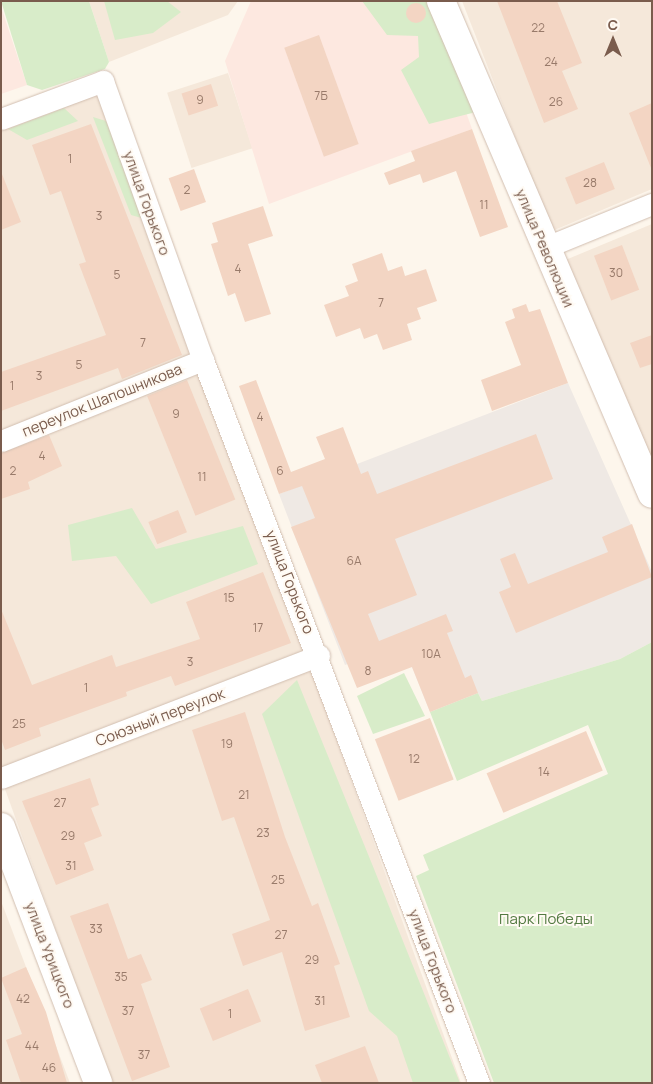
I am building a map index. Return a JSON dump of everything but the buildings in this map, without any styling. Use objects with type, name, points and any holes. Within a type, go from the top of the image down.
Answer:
[{"type":"main road","name":"улица Революции","points":[[441,1],[544,248],[652,494]]},
{"type":"main road","name":"улица Урицкого","points":[[1,827],[98,1083]]},
{"type":"street","name":"улица Горького","points":[[1,119],[103,81],[203,360],[319,655],[479,1083]]},
{"type":"street","points":[[544,248],[652,204]]},
{"type":"street","name":"переулок Шапошникова","points":[[1,441],[203,360]]},
{"type":"street","name":"Союзный переулок","points":[[1,778],[319,655]]},
{"type":"shaded area","points":[[89,1],[238,1],[228,15],[109,62]]},
{"type":"shaded area","points":[[251,1],[426,1],[472,129],[269,204],[225,61]]},
{"type":"shaded area","points":[[462,1],[652,1],[652,189],[552,231]]},
{"type":"shaded area","points":[[1,7],[27,85],[1,94]]},
{"type":"shaded area","points":[[228,73],[252,148],[192,168],[167,93]]},
{"type":"shaded area","points":[[99,84],[461,1083],[111,1083],[1,778],[1,126]]},
{"type":"shaded area","points":[[652,224],[652,484],[563,261]]},
{"type":"shaded area","points":[[568,383],[652,572],[652,642],[620,659],[482,701],[478,693],[430,712],[402,642],[345,665],[279,494]]},
{"type":"shaded area","points":[[1,901],[70,1083],[1,1083]]},
{"type":"green space","points":[[1,1],[89,1],[109,62],[105,69],[42,90],[27,85]]},
{"type":"green space","points":[[104,1],[167,1],[181,12],[153,33],[115,40]]},
{"type":"green space","points":[[362,1],[433,1],[476,112],[429,124],[401,70],[419,57],[418,36],[387,35]]},
{"type":"green space","points":[[64,108],[78,121],[27,140],[8,129]]},
{"type":"green space","points":[[93,117],[106,121],[145,219],[131,215]]},
{"type":"green space","points":[[132,508],[156,549],[243,526],[258,564],[151,604],[116,556],[72,561],[68,525]]},
{"type":"green space","name":"Парк Победы","points":[[652,642],[652,1083],[494,1083],[416,876],[429,870],[423,855],[608,774],[588,725],[457,781],[430,712],[478,693],[482,701],[620,659]]},
{"type":"green space","points":[[404,673],[425,716],[373,734],[357,696]]},
{"type":"green space","points":[[297,680],[460,1083],[413,1083],[397,1036],[369,1011],[262,714]]}]
